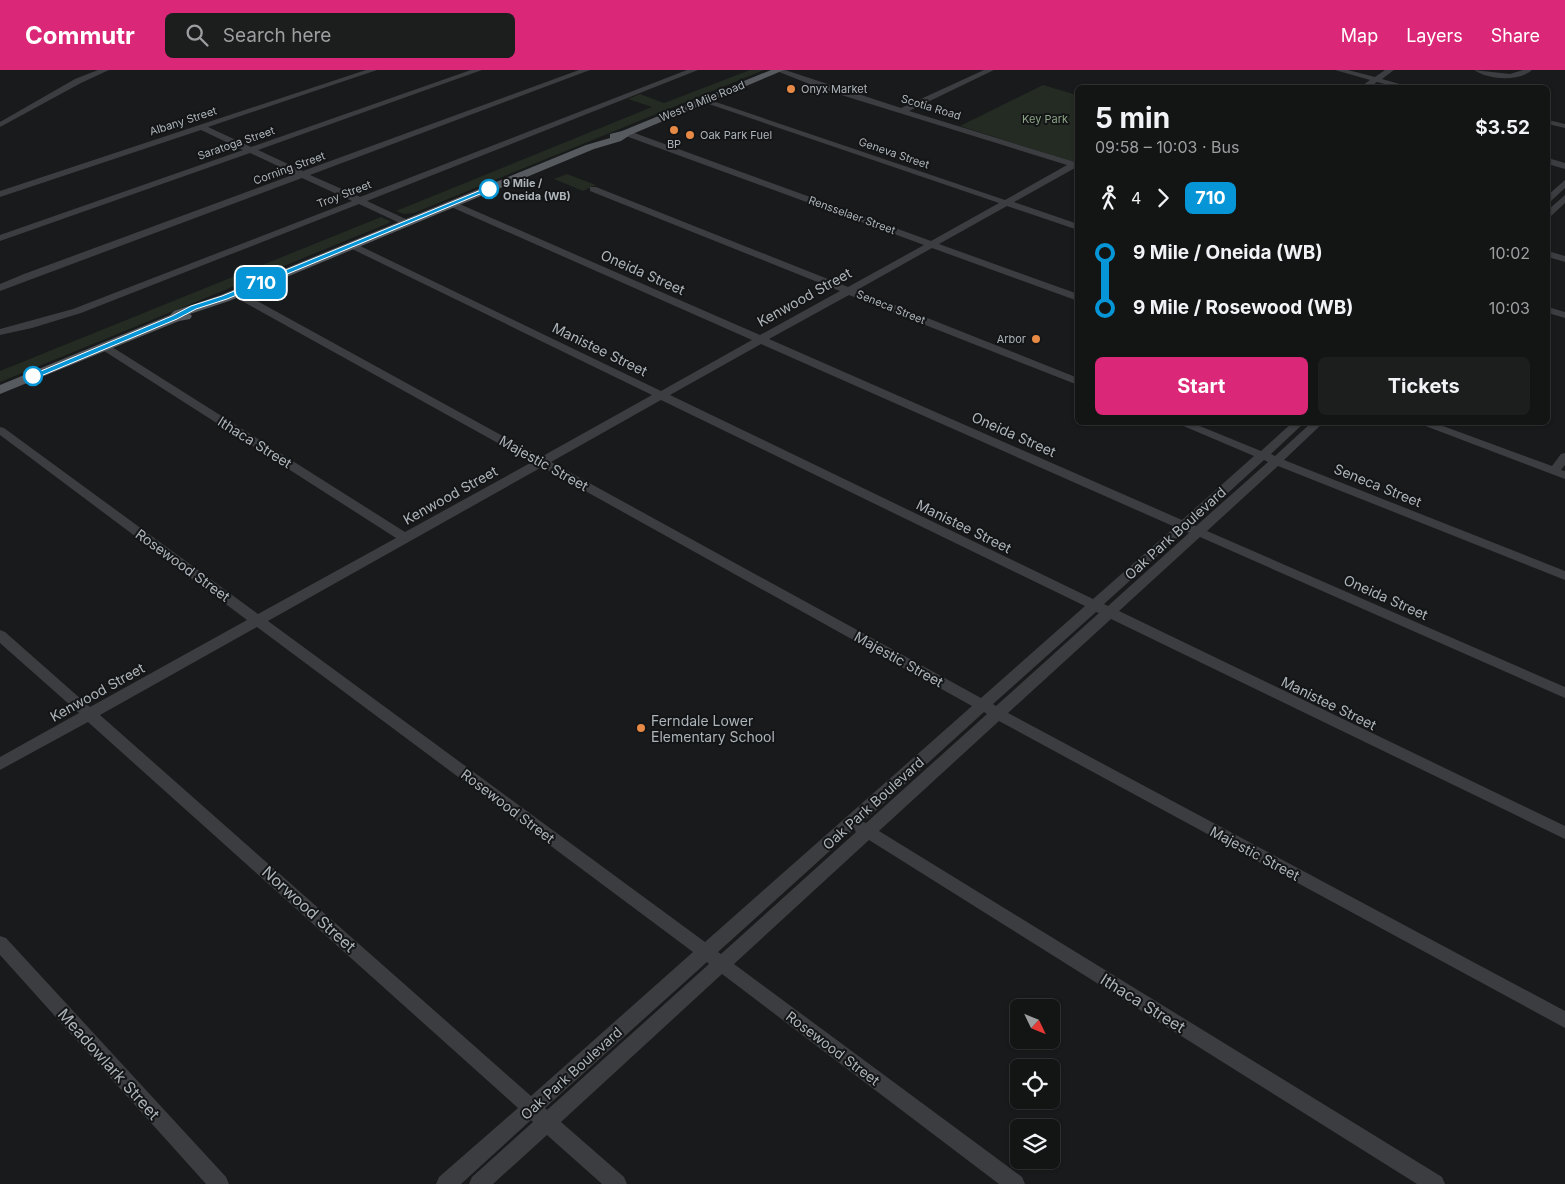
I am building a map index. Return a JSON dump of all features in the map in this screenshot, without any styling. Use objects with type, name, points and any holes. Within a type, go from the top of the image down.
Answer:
[{"type":"main road","name":"West 9 Mile Road","points":[[0,390],[175,318],[220,302],[230,295],[590,147],[617,139],[626,133],[778,70]]},
{"type":"street","points":[[0,125],[85,78],[105,70]]},
{"type":"street","name":"Albany Street","points":[[0,194],[373,70]]},
{"type":"street","name":"Saratoga Street","points":[[0,238],[478,70]]},
{"type":"street","name":"Corning Street","points":[[0,288],[27,276],[586,70]]},
{"type":"street","name":"Troy Street","points":[[0,332],[28,326],[77,311],[694,70]]},
{"type":"street","name":"Scotia Road","points":[[778,70],[1075,166]]},
{"type":"street","points":[[902,111],[990,70]]},
{"type":"street","points":[[1339,70],[1399,85]]},
{"type":"street","points":[[1367,85],[1390,70]]},
{"type":"street","points":[[1478,70],[1512,76],[1520,75],[1528,70]]},
{"type":"street","name":"Geneva Street","points":[[704,101],[1075,225]]},
{"type":"street","points":[[1550,122],[1565,126]]},
{"type":"street","points":[[201,127],[407,222]]},
{"type":"street","name":"Rensselaer Street","points":[[626,133],[1075,297]]},
{"type":"street","points":[[1550,162],[1565,166]]},
{"type":"street","name":"Kenwood Street","points":[[0,764],[540,461],[1006,202],[1075,167]]},
{"type":"street","points":[[1550,198],[1565,184]]},
{"type":"street","name":"Seneca Street","points":[[593,189],[1075,381]]},
{"type":"street","points":[[1550,209],[1565,198]]},
{"type":"street","name":"Oneida Street","points":[[452,204],[1565,693]]},
{"type":"street","points":[[1550,209],[1565,211]]},
{"type":"street","name":"Manistee Street","points":[[352,245],[1565,833]]},
{"type":"street","points":[[1550,255],[1565,259]]},
{"type":"street","name":"Majestic Street","points":[[230,295],[540,461],[983,705],[1565,1020]]},
{"type":"street","points":[[1550,311],[1565,315]]},
{"type":"street","name":"Ithaca Street","points":[[105,347],[405,538]]},
{"type":"street","name":"Seneca Street","points":[[1186,425],[1565,576]]},
{"type":"street","name":"Oak Park Boulevard","points":[[446,1184],[1297,425]]},
{"type":"street","name":"Oak Park Boulevard","points":[[479,1184],[1316,425]]},
{"type":"street","points":[[1428,425],[1559,473],[1565,457]]},
{"type":"street","name":"Rosewood Street","points":[[0,430],[722,964],[1015,1184]]},
{"type":"street","name":"Norwood Street","points":[[0,635],[617,1184]]},
{"type":"street","name":"Ithaca Street","points":[[852,821],[1435,1184]]},
{"type":"street","name":"Meadowlark Street","points":[[0,943],[218,1184]]},
{"type":"green space","points":[[750,70],[764,70],[414,213],[404,214],[396,211],[652,107],[628,99],[640,94],[664,103]]},
{"type":"green space","name":"Key Park","points":[[1043,85],[1075,94],[1075,162],[960,126]]},
{"type":"green space","points":[[567,174],[596,185],[583,191],[554,179]]},
{"type":"green space","points":[[381,217],[390,221],[389,223],[0,382],[0,371]]},
{"type":"bus line","name":"710","points":[[33,376],[175,318],[179,314],[224,298],[489,189]]},
{"type":"place","name":"Onyx Market","points":[[791,89]]},
{"type":"place","name":"BP","points":[[674,130]]},
{"type":"place","name":"Oak Park Fuel","points":[[690,135]]},
{"type":"place","name":"9 Mile / Oneida (WB)","points":[[489,189]]},
{"type":"place","name":"Arbor","points":[[1036,339]]},
{"type":"place","name":"Ferndale Lower Elementary School","points":[[641,728]]}]
